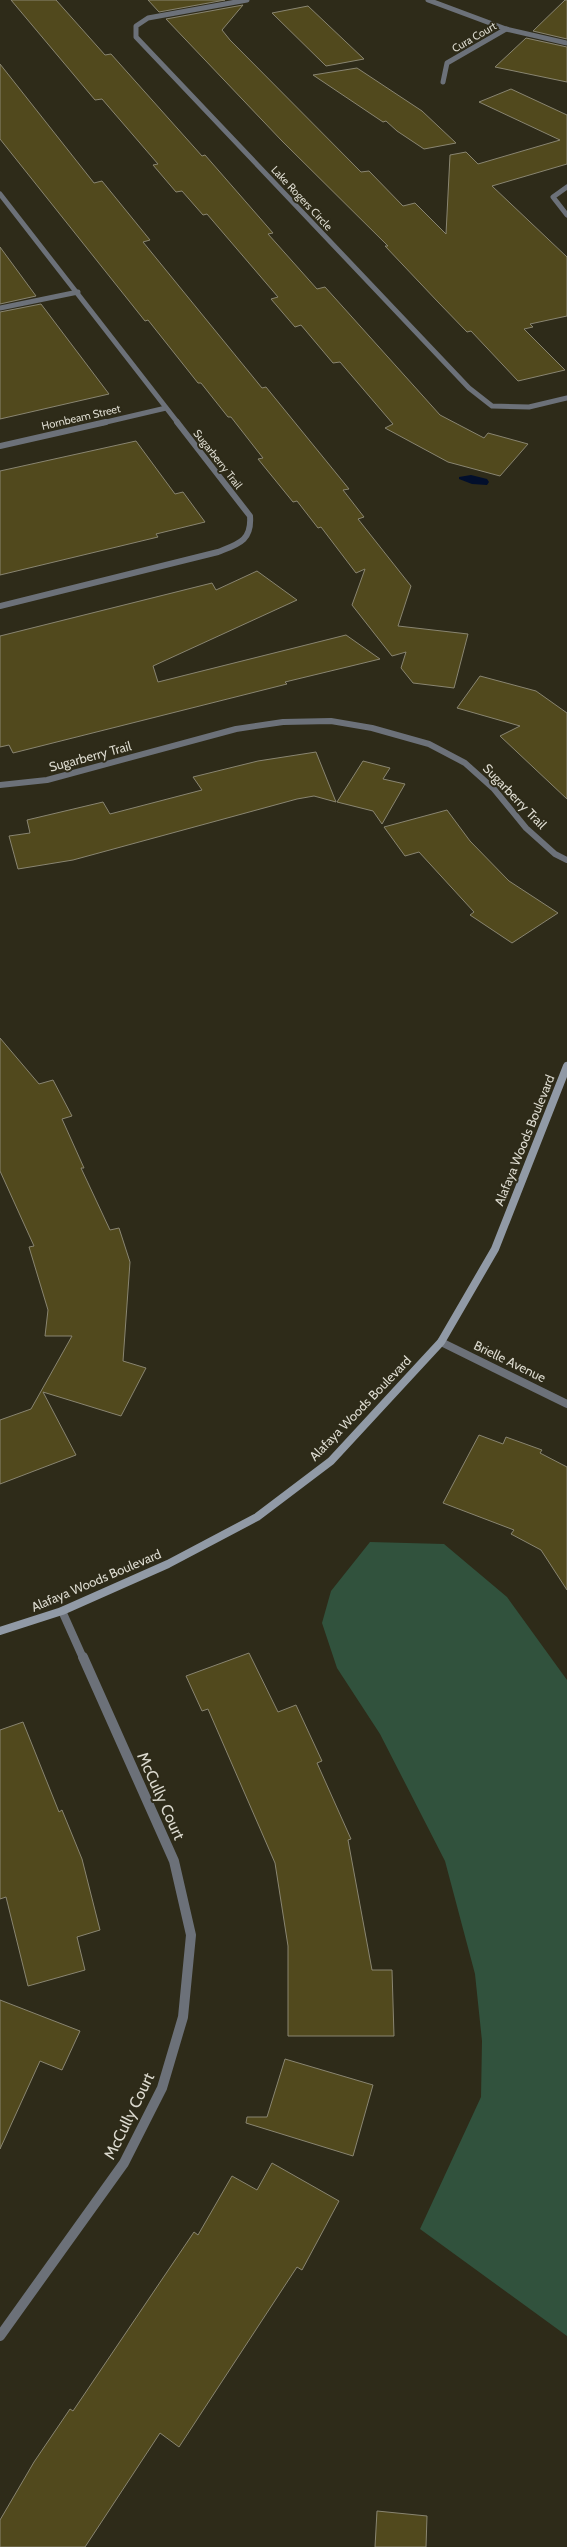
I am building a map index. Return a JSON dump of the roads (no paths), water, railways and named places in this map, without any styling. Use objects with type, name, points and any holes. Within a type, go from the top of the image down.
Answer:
[{"type":"street","name":"Lake Rogers Circle","points":[[247,0],[148,18],[136,26],[136,37],[469,388],[492,406],[529,407],[567,398]]},
{"type":"street","points":[[428,0],[506,29],[567,43]]},
{"type":"street","name":"Cura Court","points":[[443,82],[448,63],[506,29]]},
{"type":"street","points":[[567,187],[553,197],[567,215]]},
{"type":"street","name":"Sugarberry Trail","points":[[0,194],[78,292],[250,516],[251,529],[242,542],[218,552],[0,606]]},
{"type":"street","points":[[0,308],[78,292]]},
{"type":"street","name":"Hornbeam Street","points":[[0,446],[166,408]]},
{"type":"street","name":"Sugarberry Trail","points":[[0,785],[46,780],[236,729],[283,722],[331,720],[372,728],[429,744],[465,763],[494,789],[526,828],[556,854],[567,860]]},
{"type":"street","name":"Alafaya Woods Boulevard","points":[[0,1631],[62,1610],[168,1564],[257,1517],[331,1461],[441,1342],[495,1249],[567,1066]]},
{"type":"street","name":"Brielle Avenue","points":[[441,1342],[567,1404]]},
{"type":"street","name":"McCully Court","points":[[0,2336],[124,2163],[162,2088],[183,2017],[191,1935],[174,1861],[62,1610]]},
{"type":"water","points":[[471,475],[487,479],[489,482],[487,485],[472,484],[459,479],[459,477]]}]
